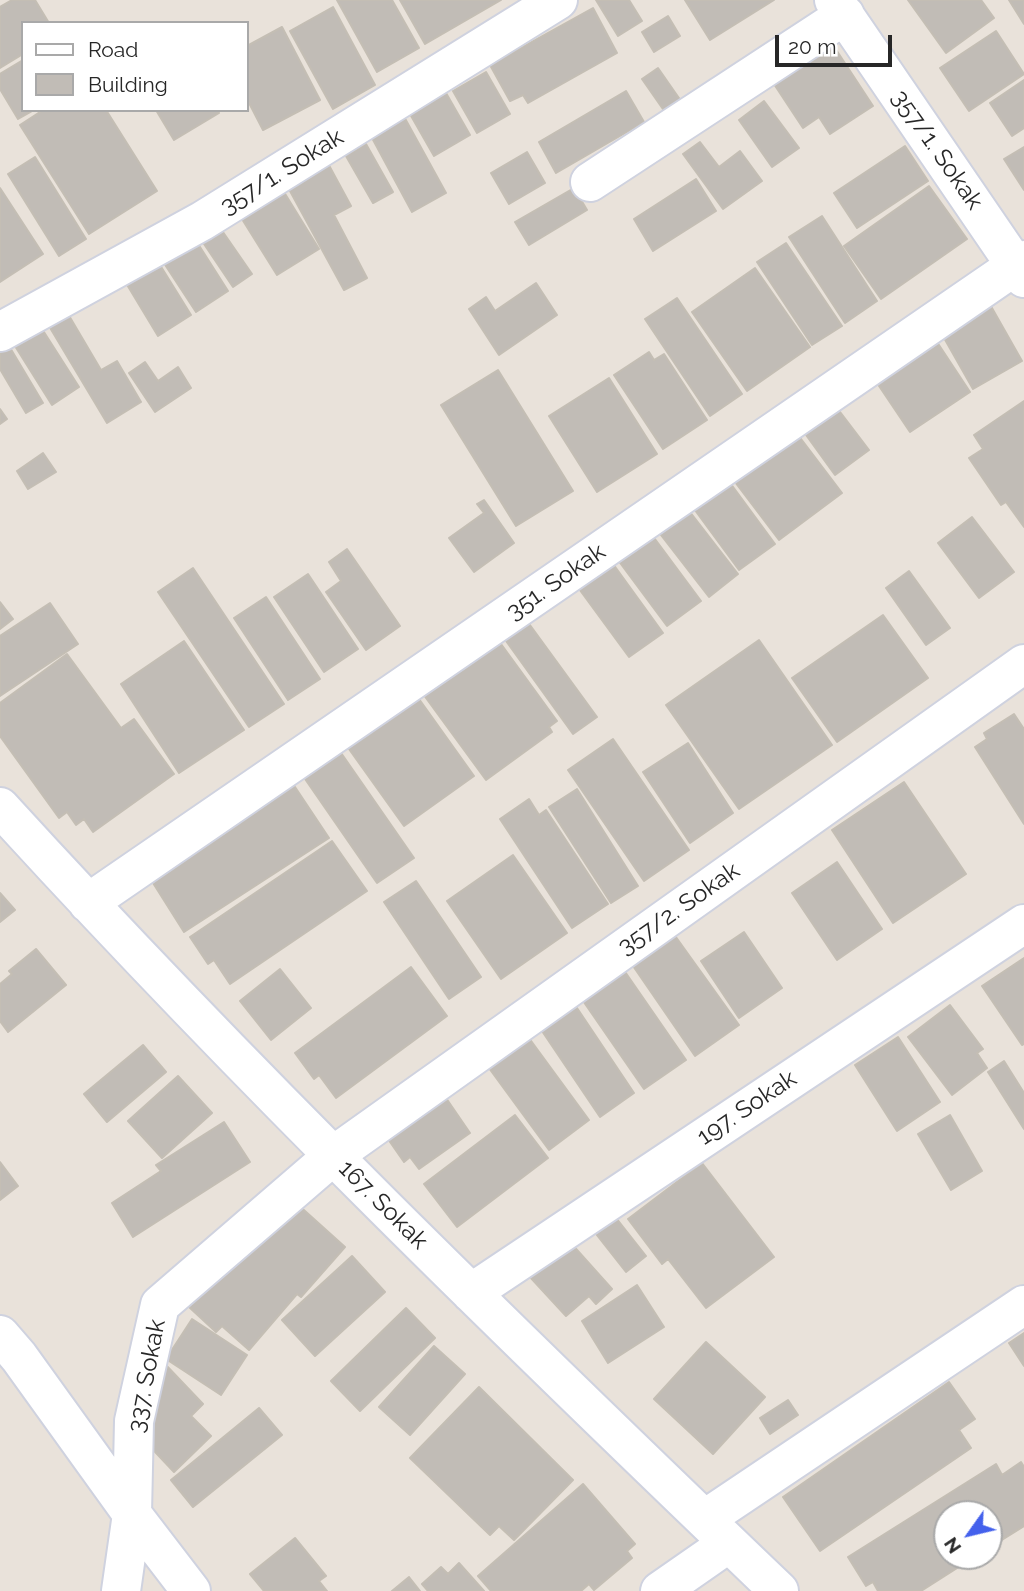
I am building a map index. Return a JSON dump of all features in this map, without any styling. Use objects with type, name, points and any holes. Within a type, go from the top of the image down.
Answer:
[{"type":"street","name":"357/1. Sokak","points":[[0,332],[202,221],[558,0]]},
{"type":"street","name":"357/1. Sokak","points":[[839,8],[1022,268]]},
{"type":"street","points":[[590,182],[839,8]]},
{"type":"street","name":"351. Sokak","points":[[88,904],[1022,268]]},
{"type":"street","name":"357/2. Sokak","points":[[334,1155],[1024,664]]},
{"type":"street","name":"167. Sokak","points":[[0,807],[88,904],[471,1293],[779,1591]]},
{"type":"street","name":"197. Sokak","points":[[471,1293],[1024,924]]},
{"type":"street","name":"337. Sokak","points":[[121,1591],[132,1514],[134,1421],[160,1306],[334,1155]]},
{"type":"street","points":[[660,1591],[717,1531],[1024,1305]]},
{"type":"street","points":[[6,1354],[191,1591]]},
{"type":"building","points":[[12,0],[35,0],[48,21],[21,21],[21,55],[0,68],[0,7]]},
{"type":"building","points":[[337,0],[392,0],[419,48],[377,72]]},
{"type":"building","points":[[400,0],[501,0],[425,44]]},
{"type":"building","points":[[596,0],[629,0],[642,21],[618,36]]},
{"type":"building","points":[[685,0],[774,0],[710,40]]},
{"type":"building","points":[[908,0],[981,0],[994,18],[946,53]]},
{"type":"building","points":[[1009,0],[1024,0],[1024,24]]},
{"type":"building","points":[[333,7],[375,85],[333,109],[290,31]]},
{"type":"building","points":[[593,8],[617,53],[528,103],[523,95],[510,101],[490,65]]},
{"type":"building","points":[[668,16],[680,36],[654,52],[642,32]]},
{"type":"building","points":[[282,27],[320,100],[263,130],[248,101],[248,45]]},
{"type":"building","points":[[996,31],[1024,74],[969,111],[940,68]]},
{"type":"building","points":[[831,42],[873,106],[830,134],[819,117],[803,128],[772,81]]},
{"type":"building","points":[[21,61],[21,112],[30,112],[18,119],[0,89],[0,74]]},
{"type":"building","points":[[658,68],[681,101],[665,112],[642,79]]},
{"type":"building","points":[[486,72],[510,114],[477,133],[453,91]]},
{"type":"building","points":[[1024,80],[1024,128],[1012,136],[990,103]]},
{"type":"building","points":[[626,91],[644,122],[556,173],[539,142]]},
{"type":"building","points":[[446,93],[470,135],[434,156],[410,114]]},
{"type":"building","points":[[764,101],[799,148],[772,167],[739,120]]},
{"type":"building","points":[[40,112],[107,112],[157,191],[89,234],[20,125]]},
{"type":"building","points":[[157,112],[219,112],[219,113],[174,140]]},
{"type":"building","points":[[402,113],[446,193],[412,212],[371,136]]},
{"type":"building","points":[[700,142],[719,167],[740,151],[762,181],[723,209],[683,154]]},
{"type":"building","points":[[366,144],[393,192],[373,203],[346,156]]},
{"type":"building","points":[[905,146],[928,181],[857,228],[834,193]]},
{"type":"building","points":[[1024,147],[1024,190],[1004,159]]},
{"type":"building","points":[[527,152],[545,183],[509,204],[491,173]]},
{"type":"building","points":[[35,157],[86,239],[59,256],[8,174]]},
{"type":"building","points":[[325,158],[351,206],[334,215],[367,278],[344,290],[284,180]]},
{"type":"building","points":[[696,179],[716,211],[653,251],[634,219]]},
{"type":"building","points":[[279,184],[319,249],[277,275],[237,211]]},
{"type":"building","points":[[929,186],[967,239],[881,299],[844,246]]},
{"type":"building","points":[[0,188],[43,254],[0,282]]},
{"type":"building","points":[[574,188],[587,210],[529,245],[515,222]]},
{"type":"building","points":[[822,216],[877,301],[845,323],[789,237]]},
{"type":"building","points":[[216,222],[252,274],[233,287],[198,235]]},
{"type":"building","points":[[193,236],[228,291],[196,312],[160,257]]},
{"type":"building","points":[[786,243],[842,326],[812,345],[757,262]]},
{"type":"building","points":[[155,257],[191,315],[158,336],[123,278]]},
{"type":"building","points":[[755,268],[810,347],[747,391],[692,312]]},
{"type":"building","points":[[536,283],[557,315],[499,355],[469,309],[486,297],[495,311]]},
{"type":"building","points":[[677,298],[742,394],[710,416],[645,319]]},
{"type":"building","points":[[988,301],[1022,361],[973,389],[939,329]]},
{"type":"building","points":[[68,314],[101,370],[117,361],[141,402],[107,423],[49,326]]},
{"type":"building","points":[[42,329],[79,387],[52,405],[15,346]]},
{"type":"building","points":[[933,336],[970,392],[910,432],[873,377]]},
{"type":"building","points":[[9,346],[43,403],[26,413],[0,369],[0,352]]},
{"type":"building","points":[[649,352],[654,360],[664,354],[707,420],[663,449],[614,375]]},
{"type":"building","points":[[145,362],[158,381],[178,367],[191,388],[155,412],[129,373]]},
{"type":"building","points":[[498,370],[573,491],[516,526],[441,405]]},
{"type":"building","points":[[609,378],[657,454],[597,492],[549,416]]},
{"type":"building","points":[[1024,401],[1024,527],[1006,502],[1001,505],[969,458],[983,449],[974,435]]},
{"type":"building","points":[[834,404],[869,450],[835,475],[801,428]]},
{"type":"building","points":[[0,409],[7,419],[0,424]]},
{"type":"building","points":[[795,431],[842,493],[779,540],[732,478]]},
{"type":"building","points":[[43,453],[56,472],[28,489],[17,471]]},
{"type":"building","points":[[725,476],[775,544],[739,570],[689,502]]},
{"type":"building","points":[[484,500],[514,543],[474,572],[449,538],[484,513],[477,504]]},
{"type":"building","points":[[683,503],[738,574],[709,597],[654,526]]},
{"type":"building","points":[[972,517],[1014,572],[979,598],[938,543]]},
{"type":"building","points":[[649,531],[701,601],[667,626],[615,556]]},
{"type":"building","points":[[347,549],[400,626],[366,650],[326,592],[341,581],[329,562]]},
{"type":"building","points":[[608,557],[663,633],[629,657],[574,582]]},
{"type":"building","points":[[193,568],[284,704],[249,727],[158,592]]},
{"type":"building","points":[[909,571],[950,628],[926,645],[886,588]]},
{"type":"building","points":[[308,574],[358,649],[324,672],[274,597]]},
{"type":"building","points":[[266,597],[320,679],[288,700],[234,618]]},
{"type":"building","points":[[0,602],[13,619],[0,629]]},
{"type":"building","points":[[50,603],[78,644],[0,696],[0,636]]},
{"type":"building","points":[[519,610],[597,717],[573,734],[496,627]]},
{"type":"building","points":[[883,615],[928,678],[837,742],[792,678]]},
{"type":"building","points":[[493,633],[557,721],[549,727],[552,732],[486,780],[418,687]]},
{"type":"building","points":[[759,640],[832,745],[739,809],[666,705]]},
{"type":"building","points":[[184,641],[244,730],[179,773],[121,684]]},
{"type":"building","points":[[67,654],[121,728],[134,719],[174,774],[93,832],[84,819],[76,825],[67,812],[59,818],[0,736],[0,703]]},
{"type":"building","points":[[414,692],[474,776],[404,826],[344,742]]},
{"type":"building","points":[[1014,714],[1024,729],[1024,824],[975,747],[987,739],[984,733]]},
{"type":"building","points":[[613,739],[689,850],[644,881],[568,770]]},
{"type":"building","points":[[688,743],[733,813],[690,843],[643,772]]},
{"type":"building","points":[[339,750],[414,858],[377,883],[303,776]]},
{"type":"building","points":[[291,781],[329,838],[184,932],[148,875]]},
{"type":"building","points":[[904,782],[966,874],[893,923],[832,830]]},
{"type":"building","points":[[577,789],[638,886],[611,903],[549,807]]},
{"type":"building","points":[[529,799],[539,815],[546,810],[608,904],[572,928],[500,819]]},
{"type":"building","points":[[332,841],[367,891],[230,984],[214,960],[208,964],[190,937]]},
{"type":"building","points":[[513,855],[567,933],[501,979],[447,901]]},
{"type":"building","points":[[837,862],[882,929],[837,960],[792,893]]},
{"type":"building","points":[[416,881],[481,977],[449,999],[384,902]]},
{"type":"building","points":[[0,893],[15,910],[0,922]]},
{"type":"building","points":[[744,932],[782,988],[739,1018],[701,961]]},
{"type":"building","points":[[673,933],[739,1025],[695,1056],[631,963]]},
{"type":"building","points":[[36,949],[66,985],[8,1032],[0,1021],[0,984],[12,974],[9,971]]},
{"type":"building","points":[[1024,958],[1024,1044],[1022,1045],[982,986]]},
{"type":"building","points":[[621,966],[686,1060],[644,1089],[579,995]]},
{"type":"building","points":[[411,967],[447,1016],[336,1098],[319,1075],[314,1079],[295,1053]]},
{"type":"building","points":[[280,969],[311,1008],[271,1040],[240,1001]]},
{"type":"building","points":[[575,1005],[634,1093],[600,1117],[540,1028]]},
{"type":"building","points":[[950,1005],[983,1049],[977,1053],[987,1068],[952,1095],[908,1037]]},
{"type":"building","points":[[526,1034],[589,1120],[549,1150],[486,1064]]},
{"type":"building","points":[[898,1037],[940,1102],[897,1131],[855,1065]]},
{"type":"building","points":[[143,1045],[166,1072],[107,1122],[84,1094]]},
{"type":"building","points":[[1004,1061],[1024,1093],[1024,1129],[988,1072]]},
{"type":"building","points":[[178,1076],[212,1113],[162,1158],[128,1121]]},
{"type":"building","points":[[446,1098],[470,1133],[419,1169],[410,1157],[404,1162],[388,1139]]},
{"type":"building","points":[[515,1115],[548,1158],[457,1227],[424,1184]]},
{"type":"building","points":[[950,1115],[982,1171],[951,1190],[918,1134]]},
{"type":"building","points":[[224,1122],[250,1162],[133,1237],[112,1203],[161,1171],[156,1165]]},
{"type":"building","points":[[0,1162],[18,1186],[0,1200]]},
{"type":"building","points":[[702,1163],[774,1257],[706,1308],[668,1259],[662,1264],[628,1219]]},
{"type":"building","points":[[283,1201],[295,1202],[345,1247],[301,1297],[297,1294],[249,1350],[222,1326],[216,1332],[189,1307]]},
{"type":"building","points":[[609,1209],[646,1256],[626,1272],[589,1225]]},
{"type":"building","points":[[569,1241],[612,1289],[596,1304],[589,1296],[566,1316],[530,1277]]},
{"type":"building","points":[[352,1256],[385,1292],[315,1356],[282,1320]]},
{"type":"building","points":[[637,1285],[664,1327],[608,1363],[582,1321]]},
{"type":"building","points":[[406,1308],[435,1338],[360,1411],[331,1381]]},
{"type":"building","points":[[192,1319],[247,1355],[221,1395],[166,1359]]},
{"type":"building","points":[[1024,1333],[1024,1366],[1009,1343]]},
{"type":"building","points":[[706,1342],[765,1397],[713,1454],[654,1399]]},
{"type":"building","points":[[434,1346],[465,1374],[410,1435],[379,1407]]},
{"type":"building","points":[[163,1362],[203,1404],[191,1416],[211,1436],[174,1472],[141,1437]]},
{"type":"building","points":[[949,1382],[975,1419],[959,1430],[971,1448],[820,1551],[783,1497]]},
{"type":"building","points":[[479,1387],[573,1480],[514,1540],[499,1526],[490,1535],[410,1458]]},
{"type":"building","points":[[788,1400],[798,1415],[770,1434],[760,1418]]},
{"type":"building","points":[[259,1408],[282,1435],[193,1507],[171,1480]]},
{"type":"building","points":[[1021,1462],[1024,1467],[1024,1526],[1003,1539],[1003,1500],[939,1500],[996,1464],[1002,1475]]},
{"type":"building","points":[[583,1484],[635,1544],[627,1551],[632,1558],[594,1590],[589,1584],[581,1591],[491,1591],[478,1576]]},
{"type":"building","points":[[933,1504],[933,1570],[954,1570],[921,1591],[878,1591],[873,1582],[866,1586],[848,1557]]},
{"type":"building","points":[[295,1538],[326,1576],[319,1581],[327,1591],[264,1591],[250,1574]]},
{"type":"building","points":[[459,1563],[484,1591],[428,1591],[422,1584],[441,1567],[448,1574]]},
{"type":"building","points":[[409,1577],[420,1591],[392,1591]]}]
